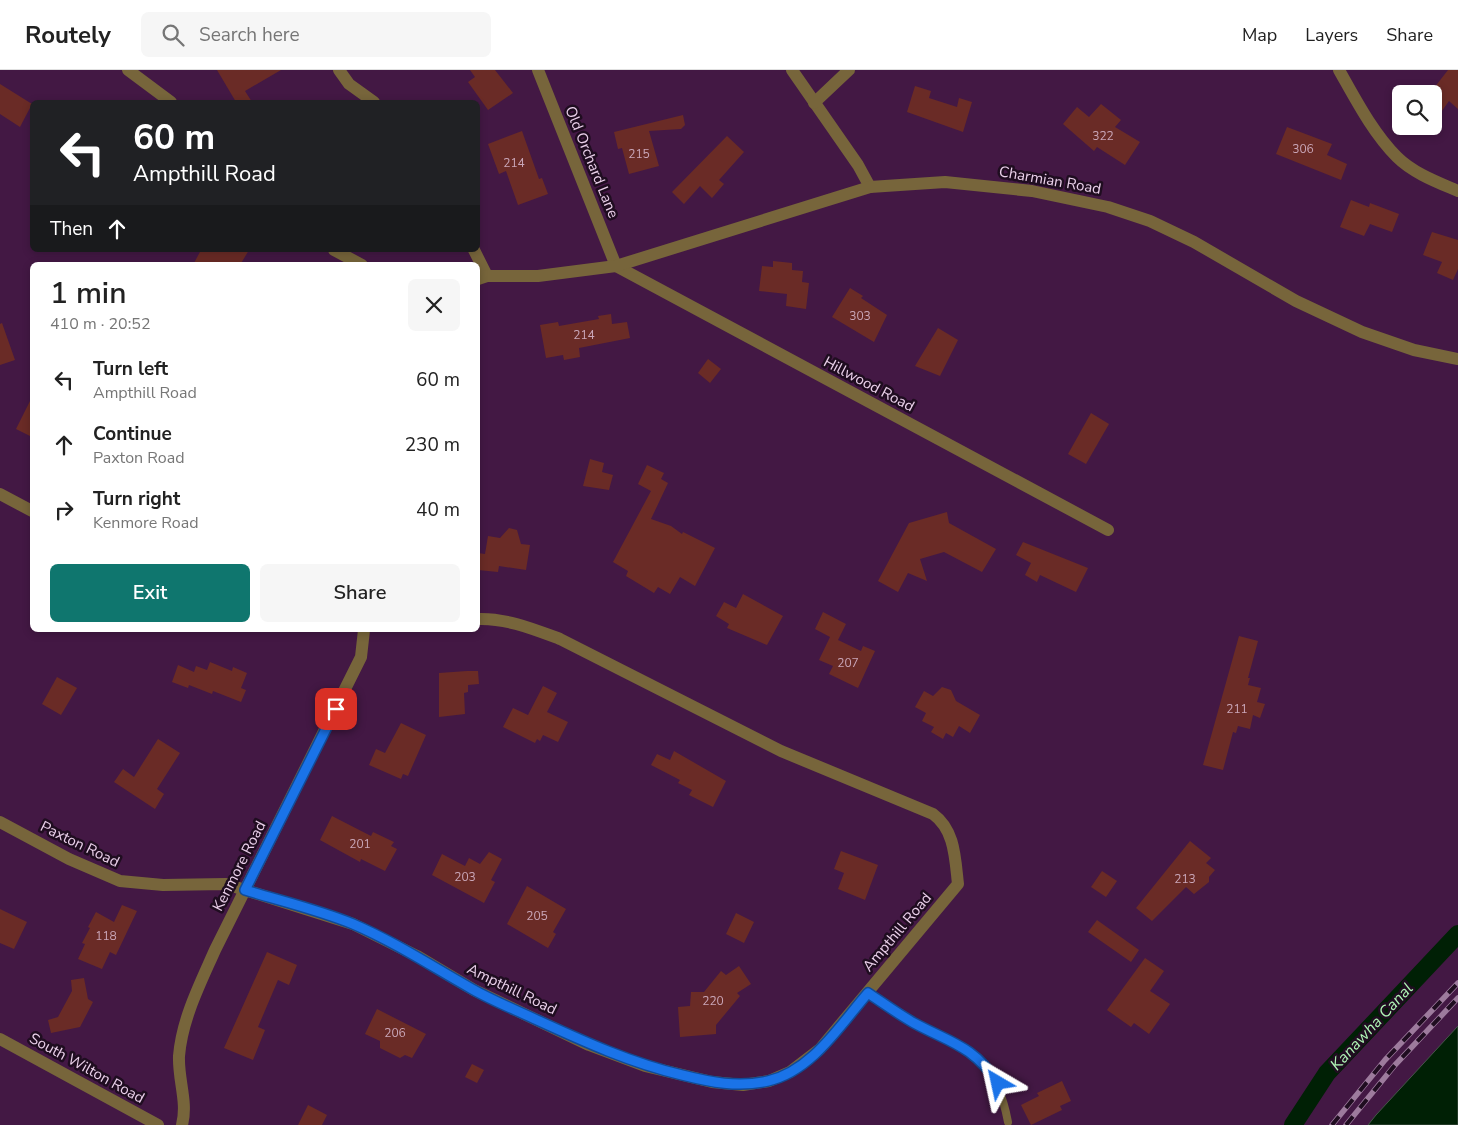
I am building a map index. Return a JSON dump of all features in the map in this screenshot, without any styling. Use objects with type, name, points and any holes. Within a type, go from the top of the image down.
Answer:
[{"type":"street","points":[[128,70],[168,100]]},
{"type":"street","points":[[338,70],[350,84],[371,100]]},
{"type":"street","name":"Old Orchard Lane","points":[[538,70],[616,266]]},
{"type":"street","points":[[792,70],[858,165],[870,187]]},
{"type":"street","points":[[814,103],[849,70]]},
{"type":"street","points":[[1339,70],[1362,111],[1398,157],[1418,172],[1458,191]]},
{"type":"street","name":"Charmian Road","points":[[482,277],[538,276],[616,266],[870,187],[945,182],[996,186],[1032,190],[1108,207],[1150,221],[1194,242],[1296,301],[1362,332],[1414,350],[1458,359]]},
{"type":"street","points":[[338,252],[356,262]]},
{"type":"street","name":"Hillwood Road","points":[[616,266],[1108,530]]},
{"type":"street","points":[[0,494],[30,510]]},
{"type":"street","name":"Ampthill Road","points":[[353,924],[417,956],[474,990],[589,1045],[645,1066],[712,1082],[743,1085],[769,1081],[790,1072],[820,1049],[958,884],[954,850],[945,822],[933,814],[781,751],[560,639],[526,626],[490,619],[480,620]]},
{"type":"street","name":"Kenmore Road","points":[[182,1125],[186,1111],[179,1058],[182,1036],[193,998],[361,657],[364,632]]},
{"type":"street","name":"Paxton Road","points":[[0,822],[69,859],[120,881],[163,885],[226,884],[353,924]]},
{"type":"street","name":"South Wilton Road","points":[[0,1039],[158,1125]]},
{"type":"lane","points":[[868,993],[915,1023],[972,1052],[986,1065],[998,1083],[1008,1122]]},
{"type":"shaded area","points":[[1458,1026],[1458,1125],[1368,1125],[1376,1115]]},
{"type":"building","points":[[217,70],[281,70],[245,91],[251,100],[235,100]]},
{"type":"building","points":[[470,70],[495,70],[513,93],[488,110],[468,82],[475,77]]},
{"type":"building","points":[[1448,70],[1458,70],[1458,109],[1449,101],[1442,111],[1442,85],[1436,85]]},
{"type":"building","points":[[0,84],[30,103],[30,108],[20,127],[0,114]]},
{"type":"building","points":[[915,86],[931,91],[929,98],[957,107],[959,98],[972,102],[963,132],[907,112]]},
{"type":"building","points":[[1101,104],[1121,120],[1115,127],[1140,142],[1125,165],[1097,147],[1094,151],[1063,124],[1077,107],[1089,117]]},
{"type":"building","points":[[683,115],[685,125],[681,129],[649,131],[659,166],[629,174],[622,148],[618,149],[614,132]]},
{"type":"building","points":[[1287,127],[1332,144],[1327,155],[1347,164],[1341,180],[1276,154]]},
{"type":"building","points":[[522,131],[539,179],[542,178],[548,194],[518,205],[506,171],[499,174],[488,144]]},
{"type":"building","points":[[727,136],[744,152],[719,180],[724,184],[712,198],[700,186],[684,204],[672,192]]},
{"type":"building","points":[[1351,200],[1369,207],[1370,203],[1399,214],[1392,232],[1370,224],[1364,236],[1340,227]]},
{"type":"building","points":[[1432,232],[1458,240],[1458,269],[1453,280],[1437,273],[1442,262],[1423,255]]},
{"type":"building","points":[[200,252],[248,252],[242,262],[195,262]]},
{"type":"building","points":[[773,261],[792,263],[792,270],[803,271],[802,282],[809,283],[806,309],[786,306],[787,294],[759,291],[762,266],[773,267]]},
{"type":"building","points":[[850,288],[863,296],[861,298],[887,315],[874,342],[832,317]]},
{"type":"building","points":[[611,314],[612,324],[627,322],[630,338],[579,348],[580,357],[564,360],[563,355],[546,358],[540,325],[558,322],[559,326],[599,319],[598,316]]},
{"type":"building","points":[[2,323],[15,360],[0,365],[0,324]]},
{"type":"building","points":[[938,328],[958,340],[940,376],[915,366]]},
{"type":"building","points":[[708,359],[721,369],[710,383],[698,373]]},
{"type":"building","points":[[30,401],[30,436],[16,429]]},
{"type":"building","points":[[1091,413],[1109,424],[1086,464],[1068,454]]},
{"type":"building","points":[[590,459],[604,463],[602,472],[613,475],[609,490],[583,486]]},
{"type":"building","points":[[647,465],[664,473],[661,479],[668,483],[651,519],[671,526],[682,534],[683,532],[715,548],[695,586],[680,577],[670,594],[658,587],[654,593],[626,576],[628,571],[613,562],[651,491],[638,484]]},
{"type":"building","points":[[947,512],[949,523],[996,549],[982,572],[944,552],[920,559],[927,581],[908,573],[898,592],[878,581],[909,523]]},
{"type":"building","points":[[509,528],[517,530],[521,544],[530,545],[526,570],[499,566],[498,572],[480,570],[480,553],[485,554],[488,536],[500,538]]},
{"type":"building","points":[[1023,542],[1088,568],[1076,592],[1040,575],[1037,582],[1025,575],[1031,563],[1016,555]]},
{"type":"building","points":[[743,594],[783,616],[767,645],[727,628],[729,624],[716,616],[724,602],[736,608]]},
{"type":"building","points":[[823,612],[846,624],[838,640],[861,651],[863,646],[875,651],[858,688],[829,674],[833,666],[819,660],[830,637],[815,629]]},
{"type":"building","points":[[1239,636],[1258,641],[1248,678],[1250,678],[1248,685],[1261,688],[1257,702],[1265,704],[1260,718],[1253,715],[1250,729],[1238,726],[1236,733],[1233,732],[1223,770],[1203,765]]},
{"type":"building","points":[[210,662],[232,671],[233,667],[247,673],[241,688],[246,690],[241,702],[213,691],[212,694],[189,685],[188,688],[172,682],[178,665],[194,672],[196,666],[207,670]]},
{"type":"building","points":[[478,671],[479,684],[468,685],[468,692],[464,693],[465,714],[439,717],[439,673]]},
{"type":"building","points":[[57,677],[77,688],[61,715],[42,704]]},
{"type":"building","points":[[543,686],[557,693],[547,712],[568,722],[558,742],[543,735],[540,741],[537,739],[535,743],[503,727],[513,708],[528,715]]},
{"type":"building","points":[[942,687],[951,690],[956,701],[980,715],[970,733],[959,726],[953,737],[946,733],[943,739],[931,732],[934,727],[922,721],[926,713],[915,707],[924,691],[933,696]]},
{"type":"building","points":[[401,723],[426,735],[408,776],[403,774],[401,779],[369,765],[376,749],[385,753]]},
{"type":"building","points":[[158,739],[180,753],[157,789],[164,794],[155,809],[114,782],[123,769],[134,777]]},
{"type":"building","points":[[674,751],[726,781],[713,807],[689,795],[692,790],[678,783],[680,780],[651,765],[657,754],[670,760]]},
{"type":"building","points":[[332,816],[371,836],[373,832],[394,842],[391,846],[397,849],[385,871],[361,859],[360,862],[320,840]]},
{"type":"building","points":[[1190,841],[1211,858],[1206,863],[1215,870],[1209,877],[1209,882],[1194,894],[1186,887],[1152,921],[1136,908]]},
{"type":"building","points":[[841,851],[878,865],[865,900],[838,889],[844,873],[834,869]]},
{"type":"building","points":[[489,852],[502,859],[491,880],[495,882],[484,903],[432,875],[442,854],[465,866],[469,858],[480,864]]},
{"type":"building","points":[[1102,871],[1117,881],[1106,897],[1091,887]]},
{"type":"building","points":[[527,886],[566,909],[553,932],[556,934],[548,948],[507,924]]},
{"type":"building","points":[[122,905],[137,911],[116,955],[110,952],[102,969],[78,959],[85,944],[82,943],[90,928],[88,927],[96,912],[114,922]]},
{"type":"building","points":[[0,909],[27,922],[14,949],[0,943]]},
{"type":"building","points":[[736,913],[754,922],[744,943],[726,934]]},
{"type":"building","points":[[1097,920],[1139,950],[1131,962],[1088,932]]},
{"type":"building","points":[[267,952],[297,965],[289,985],[278,980],[258,1027],[265,1030],[253,1060],[224,1048]]},
{"type":"building","points":[[1145,958],[1164,971],[1150,991],[1170,1004],[1149,1034],[1134,1023],[1131,1027],[1107,1010]]},
{"type":"building","points":[[739,966],[751,984],[737,993],[740,996],[716,1025],[716,1034],[680,1037],[678,1007],[690,1006],[691,992],[704,992],[721,971],[726,975]]},
{"type":"building","points":[[84,978],[88,999],[93,1002],[80,1027],[51,1033],[48,1020],[58,1017],[72,991],[71,980]]},
{"type":"building","points":[[377,1009],[426,1034],[412,1058],[405,1055],[400,1058],[380,1048],[380,1041],[365,1034]]},
{"type":"building","points":[[472,1064],[484,1070],[477,1083],[465,1077]]},
{"type":"building","points":[[1062,1081],[1071,1101],[1060,1106],[1062,1110],[1031,1125],[1021,1105],[1039,1096],[1037,1093]]},
{"type":"building","points":[[308,1105],[327,1115],[322,1125],[298,1125]]},
{"type":"waterway","name":"Kanawha Canal","points":[[1293,1125],[1327,1073],[1458,934]]},
{"type":"railway","points":[[1332,1125],[1385,1060],[1458,983]]},
{"type":"railway","points":[[1346,1125],[1395,1065],[1458,998]]},
{"type":"route","points":[[336,709],[245,890],[353,924],[417,956],[474,990],[589,1045],[645,1066],[712,1082],[743,1085],[769,1081],[790,1072],[820,1049],[868,993],[915,1023],[942,1035],[972,1052],[986,1065],[998,1083]]}]
